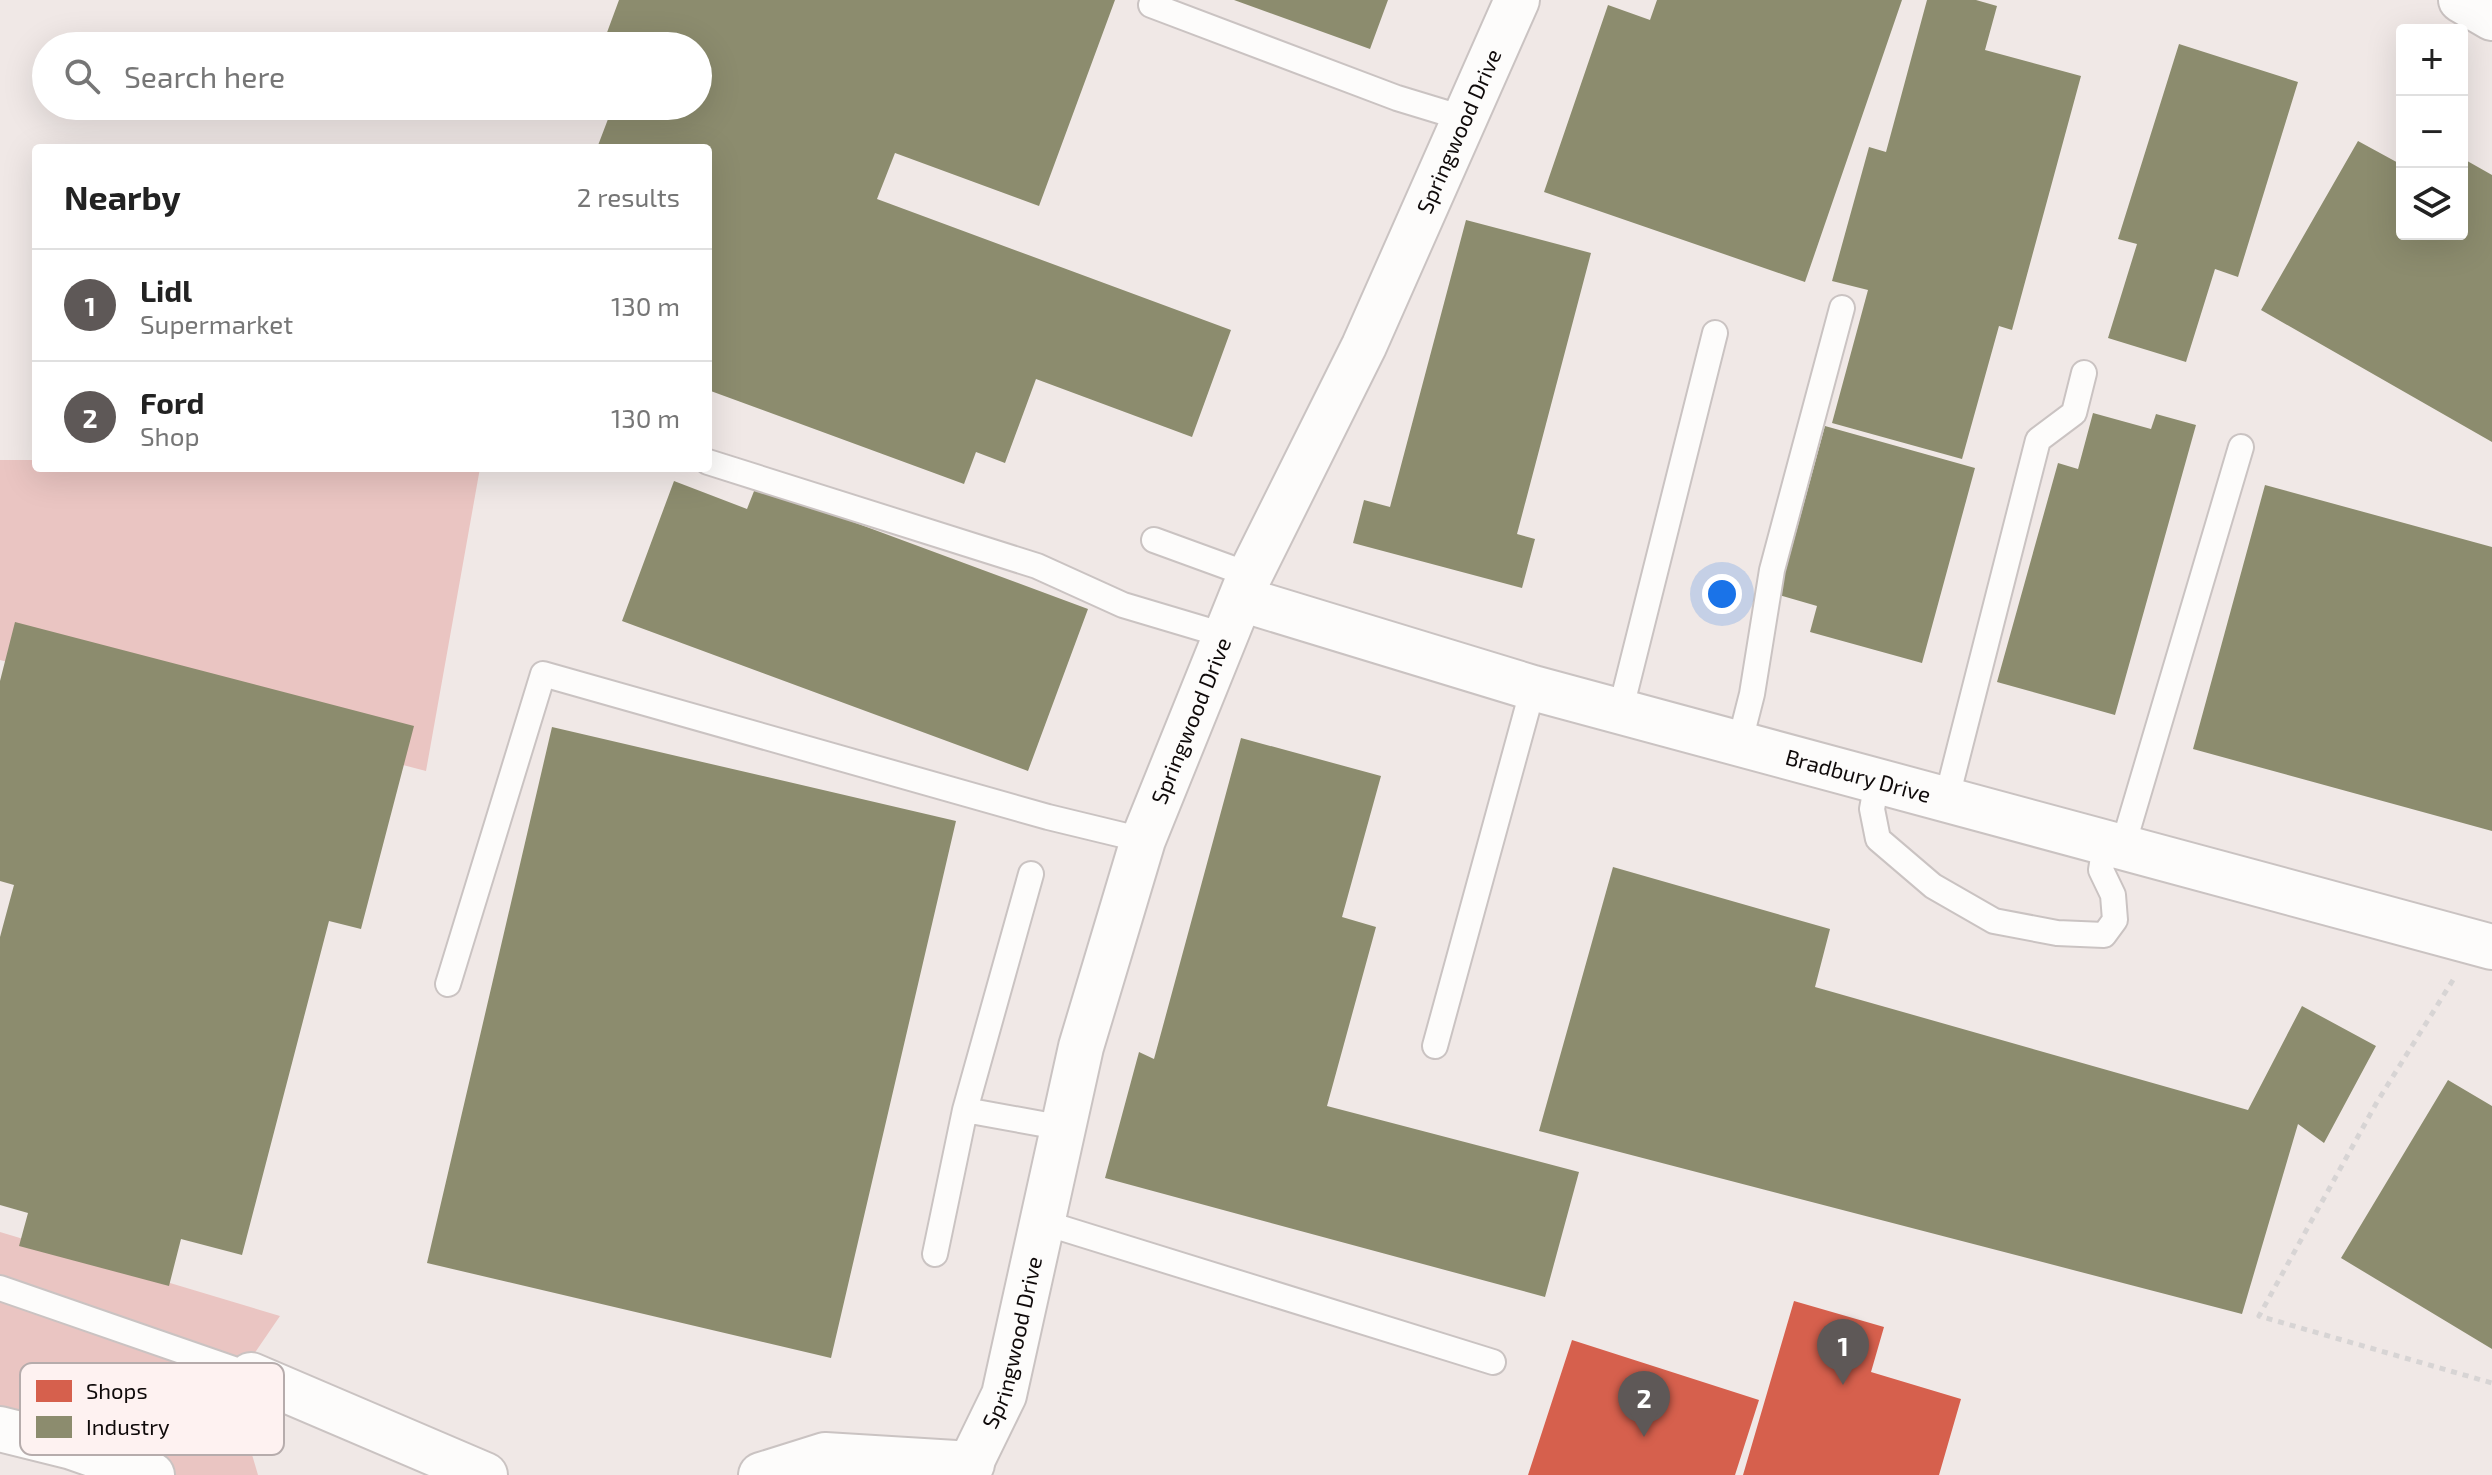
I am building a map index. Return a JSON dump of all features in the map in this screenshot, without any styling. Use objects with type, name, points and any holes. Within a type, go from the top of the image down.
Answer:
[{"type":"street","name":"Springwood Drive","points":[[968,1469],[1004,1395],[1081,1047],[1143,840],[1239,603],[1364,346],[1517,0]]},
{"type":"street","points":[[2461,0],[2492,18]]},
{"type":"street","name":"Bradbury Drive","points":[[1239,603],[1739,745],[2485,945]]},
{"type":"street","points":[[284,1389],[485,1475]]},
{"type":"street","points":[[0,1429],[20,1438]]},
{"type":"street","points":[[761,1475],[825,1455],[968,1469]]},
{"type":"street","points":[[68,1461],[152,1475]]},
{"type":"lane","points":[[1151,5],[1397,98],[1466,119]]},
{"type":"lane","points":[[1739,745],[1752,694],[1772,570],[1842,308]]},
{"type":"lane","points":[[1620,712],[1715,333]]},
{"type":"lane","points":[[1946,801],[2038,440],[2074,413],[2084,373]]},
{"type":"lane","points":[[1877,782],[1872,809],[1878,839],[1933,886],[1994,921],[2057,933],[2104,935],[2115,920],[2113,895],[2101,870],[2113,847],[2241,447]]},
{"type":"lane","points":[[712,463],[1037,566],[1123,605],[1239,603]]},
{"type":"lane","points":[[1154,540],[1239,603]]},
{"type":"lane","points":[[448,984],[543,674],[1048,817],[1143,840]]},
{"type":"lane","points":[[1435,1046],[1533,688]]},
{"type":"lane","points":[[935,1254],[965,1110],[1031,874]]},
{"type":"lane","points":[[965,1110],[1064,1128]]},
{"type":"lane","points":[[1042,1222],[1493,1362]]},
{"type":"lane","points":[[0,1288],[216,1363]]},
{"type":"path","points":[[2485,945],[2377,1102],[2259,1316],[2492,1383]]},
{"type":"shaded area","points":[[0,460],[32,460],[32,472],[479,472],[426,771],[0,660]]},
{"type":"shaded area","points":[[0,1232],[280,1316],[248,1363],[20,1363],[20,1444],[0,1438]]},
{"type":"shaded area","points":[[59,1455],[252,1455],[258,1475],[129,1475]]},
{"type":"building: Shops","points":[[1794,1301],[1884,1327],[1871,1372],[1961,1399],[1939,1475],[1743,1475]]},
{"type":"building: Shops","points":[[1572,1340],[1759,1400],[1735,1475],[1528,1475]]},
{"type":"building: Industry","points":[[619,0],[1115,0],[1039,206],[895,153],[877,199],[1231,330],[1192,437],[1036,379],[1005,463],[976,452],[964,484],[712,391],[712,144],[599,144],[608,120],[712,120],[712,32],[607,32]]},
{"type":"building: Industry","points":[[1234,0],[1388,0],[1370,49]]},
{"type":"building: Industry","points":[[1657,0],[1902,0],[1805,282],[1544,192],[1608,5],[1650,20]]},
{"type":"building: Industry","points":[[1927,0],[1976,0],[1997,6],[1985,50],[2081,76],[2012,330],[1999,326],[1962,459],[1832,423],[1868,290],[1832,281],[1869,147],[1886,152]]},
{"type":"building: Industry","points":[[2179,44],[2298,82],[2238,277],[2215,269],[2186,362],[2108,338],[2137,244],[2118,239]]},
{"type":"building: Industry","points":[[2358,141],[2396,162],[2396,240],[2468,240],[2468,161],[2492,175],[2492,442],[2261,310]]},
{"type":"building: Industry","points":[[1466,220],[1591,253],[1517,534],[1535,539],[1522,588],[1353,543],[1364,500],[1390,507]]},
{"type":"building: Industry","points":[[2093,413],[2151,429],[2156,414],[2196,425],[2115,715],[1997,682],[2058,463],[2078,469]]},
{"type":"building: Industry","points":[[1825,426],[1975,468],[1922,663],[1810,632],[1817,606],[1779,595]]},
{"type":"building: Industry","points":[[674,481],[747,509],[756,486],[1088,609],[1028,771],[622,621]]},
{"type":"building: Industry","points":[[2265,485],[2492,547],[2492,831],[2193,749]]},
{"type":"building: Industry","points":[[15,622],[414,726],[361,929],[329,921],[242,1255],[181,1239],[169,1286],[19,1246],[28,1213],[0,1205],[0,937],[14,885],[0,881],[0,681]]},
{"type":"building: Industry","points":[[552,727],[956,821],[831,1358],[427,1263]]},
{"type":"building: Industry","points":[[1241,738],[1381,776],[1342,917],[1376,927],[1327,1106],[1579,1172],[1545,1297],[1105,1178],[1139,1052],[1154,1059]]},
{"type":"building: Industry","points":[[1613,867],[1830,929],[1815,987],[2248,1110],[2302,1006],[2376,1046],[2324,1143],[2298,1124],[2242,1314],[1539,1131]]},
{"type":"building: Industry","points":[[2448,1080],[2492,1106],[2492,1349],[2341,1258]]},
{"type":"place","name":"Lidl","points":[[1843,1385]]},
{"type":"place","name":"Ford","points":[[1644,1437]]}]
